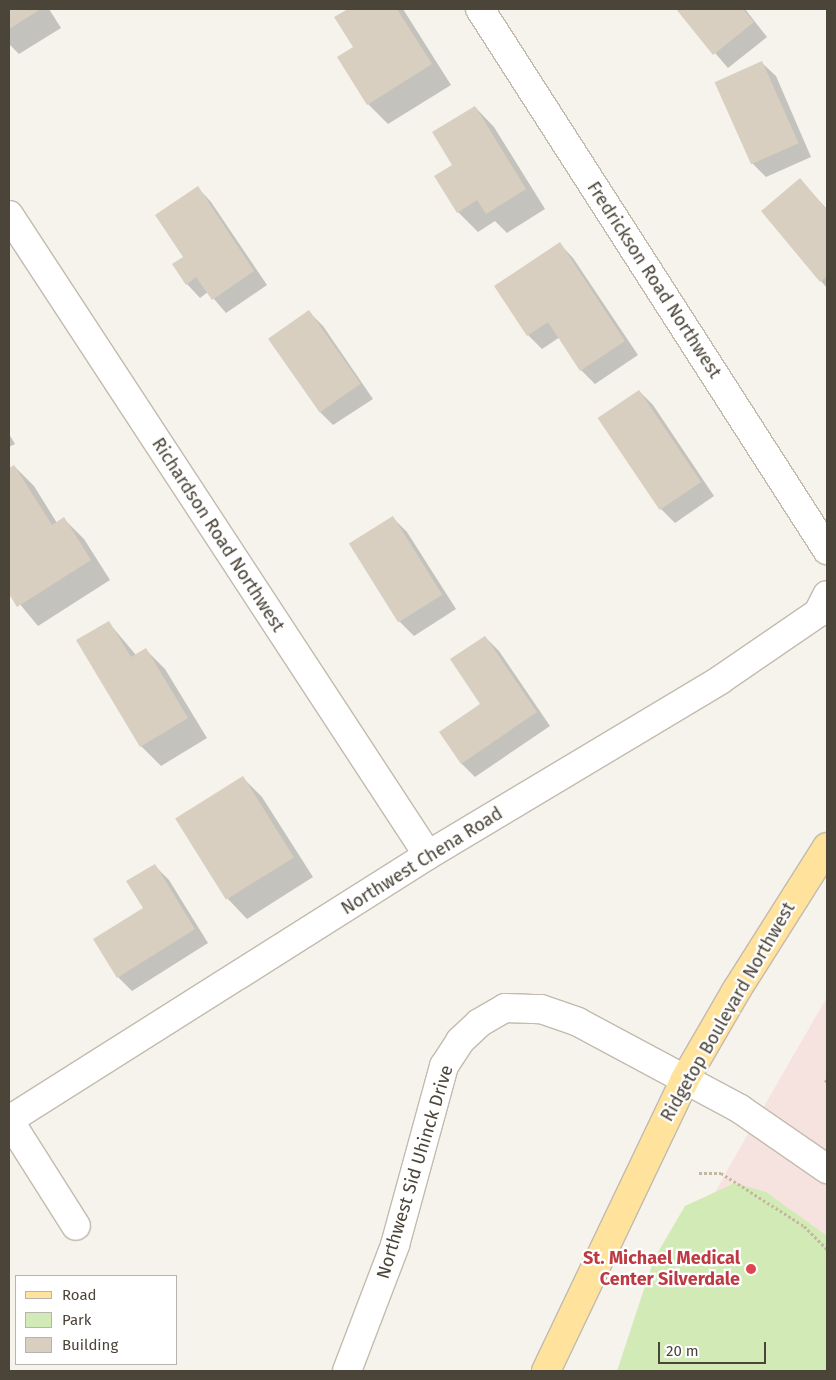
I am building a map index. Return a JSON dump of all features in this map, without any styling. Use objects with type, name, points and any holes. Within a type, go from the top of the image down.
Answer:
[{"type":"main road","name":"Ridgetop Boulevard Northwest","points":[[546,1371],[685,1078],[740,983],[827,847]]},
{"type":"street","name":"Fredrickson Road Northwest","points":[[480,9],[827,550]]},
{"type":"street","name":"Richardson Road Northwest","points":[[9,215],[428,855]]},
{"type":"street","name":"Northwest Chena Road","points":[[9,1120],[428,855],[720,680],[818,613],[827,595]]},
{"type":"street","name":"Northwest Sid Uhinck Drive","points":[[347,1371],[395,1245],[444,1066],[460,1042],[479,1024],[505,1008],[541,1010],[578,1022],[740,1108],[827,1169]]},
{"type":"street","points":[[9,1120],[76,1226]]},
{"type":"path","points":[[699,1173],[721,1173],[804,1226],[827,1248]]},
{"type":"shaded area","name":"St. Michael Medical Center Silverdale","points":[[827,997],[827,1371],[618,1371],[729,1167]]},
{"type":"green space","name":"St. Michael Medical Center Silverdale","points":[[735,1183],[766,1192],[827,1236],[827,1371],[617,1371],[654,1259],[685,1206]]},
{"type":"building","points":[[9,9],[41,9],[9,29]]},
{"type":"building","points":[[348,9],[397,9],[432,64],[367,105],[337,57],[353,47],[334,17]]},
{"type":"building","points":[[676,9],[743,9],[754,22],[713,55]]},
{"type":"building","points":[[762,61],[799,143],[751,164],[714,82]]},
{"type":"building","points":[[475,106],[526,189],[486,214],[477,200],[457,213],[434,176],[452,165],[432,132]]},
{"type":"building","points":[[800,178],[827,210],[827,276],[820,282],[761,211]]},
{"type":"building","points":[[198,186],[254,271],[212,300],[196,277],[186,285],[172,264],[183,257],[155,215]]},
{"type":"building","points":[[560,242],[625,341],[580,371],[548,322],[527,336],[494,286]]},
{"type":"building","points":[[309,310],[361,384],[320,412],[268,339]]},
{"type":"building","points":[[639,390],[701,482],[660,510],[598,418]]},
{"type":"building","points":[[14,465],[52,525],[64,517],[91,560],[17,607],[9,594],[9,468]]},
{"type":"building","points":[[393,516],[442,595],[398,622],[349,544]]},
{"type":"building","points":[[109,621],[131,657],[146,648],[188,718],[140,747],[76,640]]},
{"type":"building","points":[[485,636],[537,712],[461,764],[439,732],[480,704],[450,659]]},
{"type":"building","points":[[243,776],[294,857],[226,900],[175,818]]},
{"type":"building","points":[[155,864],[195,929],[117,978],[93,939],[143,908],[126,881]]},
{"type":"place","name":"St. Michael Medical Center Silverdale","points":[[751,1269]]}]
